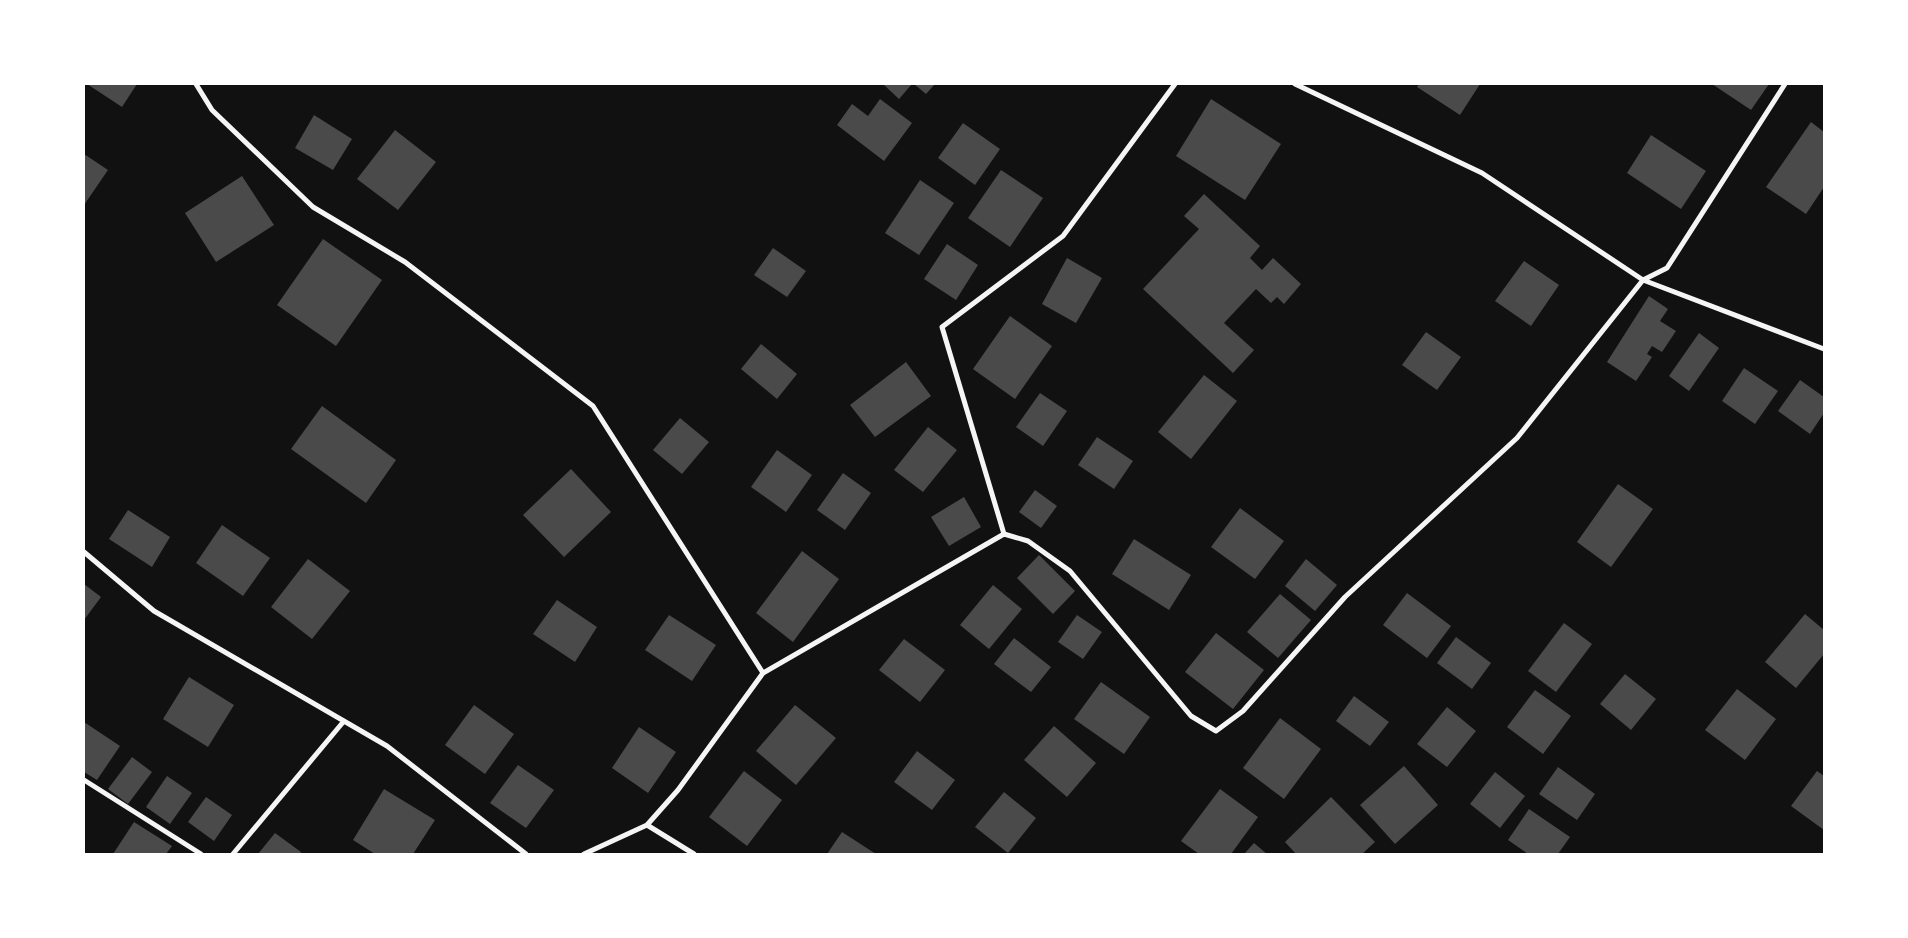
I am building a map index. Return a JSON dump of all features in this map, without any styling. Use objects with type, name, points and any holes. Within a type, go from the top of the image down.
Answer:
[{"type":"street","points":[[196,84],[212,110],[313,207],[405,262],[593,406],[763,672]]},
{"type":"street","points":[[1004,534],[942,327],[1063,236],[1175,84]]},
{"type":"street","points":[[1295,84],[1482,173],[1643,280],[1824,348]]},
{"type":"street","points":[[584,854],[647,825],[678,790],[763,672],[1004,534],[1028,541],[1070,571],[1191,716],[1216,730],[1243,711],[1345,597],[1517,438],[1643,280],[1667,268],[1785,84]]},
{"type":"street","points":[[84,552],[154,611],[387,746],[526,854]]},
{"type":"street","points":[[233,854],[344,721]]},
{"type":"street","points":[[84,780],[200,854]]},
{"type":"street","points":[[647,825],[694,854]]},
{"type":"building","points":[[87,84],[137,84],[122,107]]},
{"type":"building","points":[[883,84],[912,84],[899,99]]},
{"type":"building","points":[[914,84],[935,84],[926,94]]},
{"type":"building","points":[[1419,84],[1480,84],[1460,115],[1417,87]]},
{"type":"building","points":[[1712,84],[1769,84],[1751,110]]},
{"type":"building","points":[[880,99],[912,123],[884,161],[837,125],[852,104],[868,116]]},
{"type":"building","points":[[1211,99],[1281,144],[1245,200],[1176,156]]},
{"type":"building","points":[[314,115],[352,139],[333,170],[295,148]]},
{"type":"building","points":[[1811,122],[1824,132],[1824,187],[1806,214],[1766,187]]},
{"type":"building","points":[[963,123],[1000,149],[975,185],[938,158]]},
{"type":"building","points":[[395,130],[436,162],[398,210],[357,179]]},
{"type":"building","points":[[1651,135],[1706,171],[1681,209],[1627,173]]},
{"type":"building","points":[[84,154],[108,170],[84,205]]},
{"type":"building","points":[[1001,170],[1043,198],[1010,247],[968,218]]},
{"type":"building","points":[[242,176],[274,225],[216,262],[185,213]]},
{"type":"building","points":[[920,180],[954,203],[919,255],[885,233]]},
{"type":"building","points":[[1204,194],[1260,246],[1250,258],[1262,270],[1273,258],[1301,284],[1284,304],[1277,297],[1271,303],[1256,289],[1224,323],[1254,350],[1233,373],[1143,289],[1199,229],[1184,216]]},
{"type":"building","points":[[323,239],[382,280],[336,346],[277,305]]},
{"type":"building","points":[[947,244],[978,265],[956,300],[924,279]]},
{"type":"building","points":[[773,248],[806,271],[787,297],[754,275]]},
{"type":"building","points":[[1067,258],[1102,278],[1076,323],[1042,304]]},
{"type":"building","points":[[1524,261],[1559,285],[1531,326],[1495,301]]},
{"type":"building","points":[[1649,296],[1668,309],[1660,321],[1676,331],[1662,352],[1652,346],[1647,354],[1652,357],[1636,381],[1607,362]]},
{"type":"building","points":[[1010,316],[1052,346],[1015,399],[973,369]]},
{"type":"building","points":[[1426,332],[1461,357],[1437,390],[1402,365]]},
{"type":"building","points":[[1699,333],[1719,348],[1689,391],[1669,376]]},
{"type":"building","points":[[761,344],[797,374],[777,399],[741,369]]},
{"type":"building","points":[[906,362],[931,396],[875,437],[850,405]]},
{"type":"building","points":[[1744,368],[1778,391],[1755,424],[1722,401]]},
{"type":"building","points":[[1204,375],[1237,401],[1191,459],[1158,432]]},
{"type":"building","points":[[1800,380],[1824,397],[1824,413],[1810,434],[1778,411]]},
{"type":"building","points":[[1040,393],[1067,411],[1043,446],[1016,427]]},
{"type":"building","points":[[322,406],[396,460],[366,503],[291,449]]},
{"type":"building","points":[[680,418],[709,442],[682,474],[653,450]]},
{"type":"building","points":[[928,427],[957,450],[923,492],[894,470]]},
{"type":"building","points":[[1097,437],[1133,461],[1114,489],[1078,465]]},
{"type":"building","points":[[777,450],[812,475],[786,512],[751,487]]},
{"type":"building","points":[[571,469],[611,512],[564,557],[523,515]]},
{"type":"building","points":[[843,473],[871,493],[845,530],[817,510]]},
{"type":"building","points":[[1618,484],[1653,509],[1611,567],[1577,542]]},
{"type":"building","points":[[1035,490],[1057,506],[1041,528],[1019,512]]},
{"type":"building","points":[[964,497],[981,527],[949,546],[931,517]]},
{"type":"building","points":[[1240,508],[1284,541],[1255,579],[1211,547]]},
{"type":"building","points":[[128,510],[170,537],[152,567],[109,539]]},
{"type":"building","points":[[222,525],[270,558],[243,596],[196,563]]},
{"type":"building","points":[[1134,539],[1191,575],[1169,610],[1112,574]]},
{"type":"building","points":[[802,551],[839,579],[793,642],[756,613]]},
{"type":"building","points":[[1039,555],[1075,591],[1053,614],[1017,578]]},
{"type":"building","points":[[308,559],[350,591],[312,639],[271,607]]},
{"type":"building","points":[[1306,559],[1337,585],[1315,611],[1285,586]]},
{"type":"building","points":[[84,584],[101,597],[84,620]]},
{"type":"building","points":[[993,585],[1022,609],[989,649],[960,625]]},
{"type":"building","points":[[1407,593],[1451,626],[1427,658],[1383,625]]},
{"type":"building","points":[[1280,594],[1311,620],[1278,658],[1247,632]]},
{"type":"building","points":[[557,600],[597,627],[575,662],[533,634]]},
{"type":"building","points":[[1805,614],[1824,630],[1824,654],[1796,688],[1765,662]]},
{"type":"building","points":[[669,615],[716,645],[692,681],[645,650]]},
{"type":"building","points":[[1077,615],[1102,632],[1083,659],[1058,642]]},
{"type":"building","points":[[1564,623],[1592,644],[1556,692],[1528,671]]},
{"type":"building","points":[[1216,633],[1264,670],[1233,709],[1185,672]]},
{"type":"building","points":[[1456,637],[1491,663],[1472,689],[1437,663]]},
{"type":"building","points":[[1014,638],[1051,667],[1031,692],[994,664]]},
{"type":"building","points":[[904,639],[945,670],[920,702],[879,670]]},
{"type":"building","points":[[1625,674],[1656,699],[1631,730],[1600,704]]},
{"type":"building","points":[[189,677],[234,705],[208,747],[163,719]]},
{"type":"building","points":[[1101,682],[1150,717],[1124,754],[1074,719]]},
{"type":"building","points":[[1737,689],[1776,719],[1745,760],[1705,730]]},
{"type":"building","points":[[1535,690],[1571,716],[1543,754],[1507,727]]},
{"type":"building","points":[[1354,696],[1389,722],[1370,746],[1336,721]]},
{"type":"building","points":[[474,705],[514,734],[485,774],[445,745]]},
{"type":"building","points":[[795,705],[836,738],[796,785],[756,751]]},
{"type":"building","points":[[1447,707],[1476,731],[1447,767],[1417,744]]},
{"type":"building","points":[[1280,718],[1321,749],[1284,799],[1243,768]]},
{"type":"building","points":[[84,722],[120,746],[97,780],[84,772]]},
{"type":"building","points":[[1054,726],[1096,763],[1067,797],[1024,760]]},
{"type":"building","points":[[639,727],[676,752],[648,793],[612,768]]},
{"type":"building","points":[[917,751],[955,780],[932,810],[894,782]]},
{"type":"building","points":[[132,757],[152,772],[128,804],[108,789]]},
{"type":"building","points":[[518,765],[554,790],[526,828],[490,803]]},
{"type":"building","points":[[1404,766],[1438,805],[1395,844],[1360,805]]},
{"type":"building","points":[[1558,767],[1595,794],[1577,820],[1539,794]]},
{"type":"building","points":[[744,771],[782,800],[747,846],[709,817]]},
{"type":"building","points":[[1817,771],[1824,776],[1824,830],[1791,806]]},
{"type":"building","points":[[1495,772],[1525,796],[1500,828],[1470,804]]},
{"type":"building","points":[[167,776],[192,793],[170,824],[146,807]]},
{"type":"building","points":[[384,789],[435,820],[413,854],[375,854],[353,840]]},
{"type":"building","points":[[1220,789],[1258,817],[1231,854],[1199,854],[1181,841]]},
{"type":"building","points":[[1004,792],[1036,818],[1008,853],[975,827]]},
{"type":"building","points":[[206,797],[232,815],[214,841],[188,822]]},
{"type":"building","points":[[1331,797],[1375,842],[1362,854],[1296,854],[1285,842]]},
{"type":"building","points":[[1529,809],[1570,837],[1558,854],[1528,854],[1508,840]]},
{"type":"building","points":[[134,822],[172,846],[166,854],[113,854]]},
{"type":"building","points":[[842,832],[876,854],[827,854]]},
{"type":"building","points":[[275,833],[301,852],[300,854],[258,854]]},
{"type":"building","points":[[1254,843],[1267,854],[1244,854]]}]
